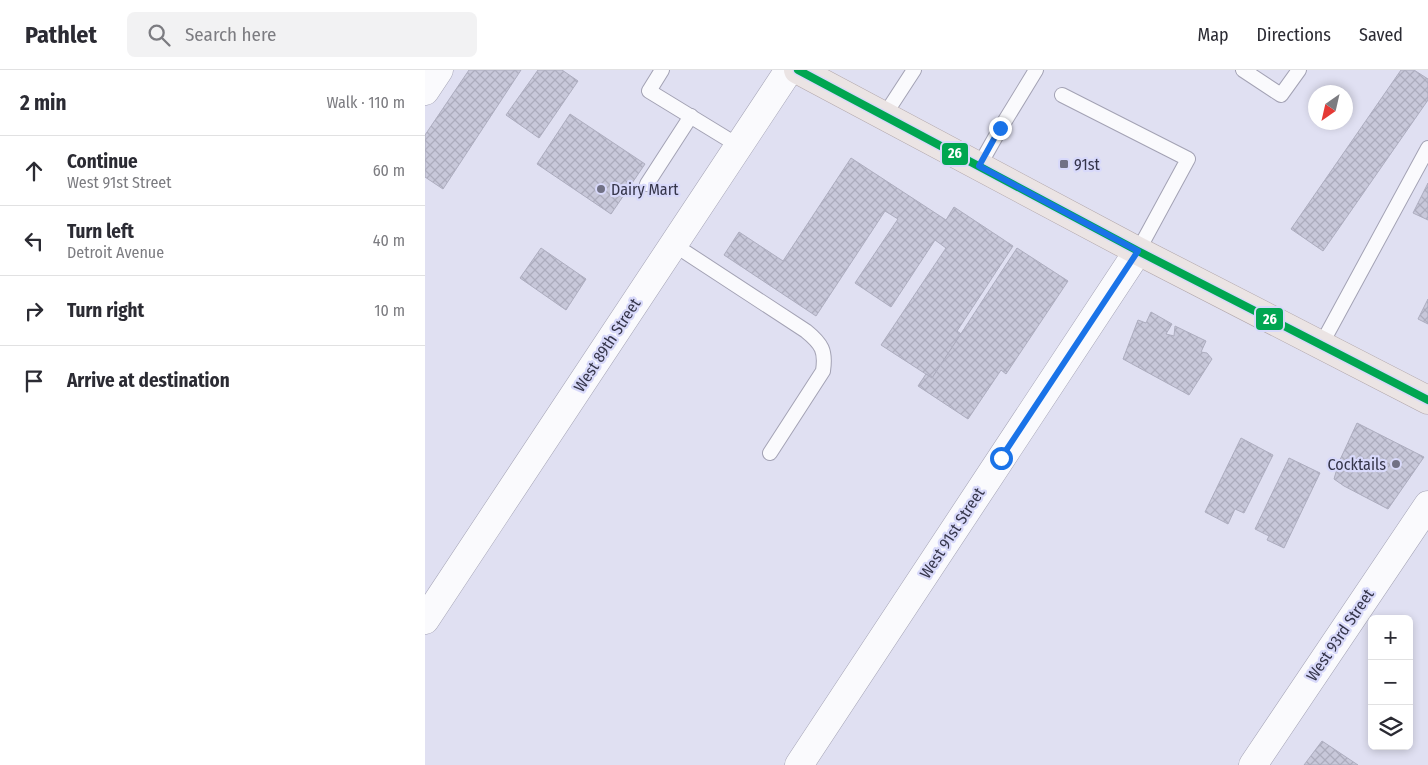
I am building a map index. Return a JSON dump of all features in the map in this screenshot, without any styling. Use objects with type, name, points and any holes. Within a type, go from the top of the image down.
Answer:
[{"type":"main road","points":[[799,70],[1138,251],[1428,400]]},
{"type":"street","points":[[425,91],[439,70]]},
{"type":"street","name":"West 89th Street","points":[[425,620],[789,70]]},
{"type":"street","name":"West 91st Street","points":[[799,765],[1138,251]]},
{"type":"street","name":"West 93rd Street","points":[[1253,765],[1428,505]]},
{"type":"lane","points":[[663,70],[649,91],[739,146]]},
{"type":"lane","points":[[884,116],[914,70]]},
{"type":"lane","points":[[979,166],[1000,128],[1037,70]]},
{"type":"lane","points":[[1243,70],[1281,96],[1299,70]]},
{"type":"lane","points":[[1062,95],[1188,159],[1138,251]]},
{"type":"lane","points":[[647,184],[691,116]]},
{"type":"lane","points":[[1321,345],[1428,148]]},
{"type":"lane","points":[[673,244],[819,342],[825,359],[823,371],[770,453]]},
{"type":"building","points":[[469,70],[521,70],[443,189],[425,177],[425,135]]},
{"type":"building","points":[[538,70],[562,70],[578,81],[539,138],[506,115]]},
{"type":"building","points":[[1401,70],[1414,70],[1428,79],[1428,100],[1323,251],[1291,229]]},
{"type":"building","name":"Dairy Mart","points":[[570,114],[645,164],[611,214],[537,164]]},
{"type":"building","points":[[851,158],[946,220],[954,207],[1013,246],[957,331],[961,334],[932,378],[881,345],[946,248],[935,240],[891,307],[855,283],[898,219],[885,211],[816,316],[724,255],[739,232],[783,261]]},
{"type":"building","points":[[1428,183],[1428,220],[1413,213]]},
{"type":"building","points":[[541,248],[586,279],[566,310],[520,278]]},
{"type":"building","points":[[1017,248],[1068,281],[1006,374],[1001,370],[968,419],[918,386],[926,374],[932,378]]},
{"type":"building","points":[[1428,299],[1428,324],[1418,319]]},
{"type":"building","points":[[1151,312],[1172,324],[1166,334],[1174,336],[1175,326],[1206,341],[1201,352],[1207,353],[1212,359],[1189,395],[1123,359],[1138,320],[1146,323]]},
{"type":"building","points":[[1357,423],[1424,457],[1388,509],[1334,479],[1339,462]]},
{"type":"building","points":[[1241,438],[1273,455],[1244,513],[1235,509],[1228,524],[1205,512]]},
{"type":"building","points":[[1289,458],[1320,473],[1284,548],[1267,540],[1269,536],[1255,529]]},
{"type":"building","points":[[1322,741],[1358,765],[1304,765]]},
{"type":"transit line","name":"26","points":[[798,70],[1138,251],[1428,400]]},
{"type":"place","name":"91st","points":[[1064,164]]},
{"type":"place","name":"Dairy Mart","points":[[601,189]]},
{"type":"place","name":"Cocktails","points":[[1396,464]]},
{"type":"route","points":[[1000,128],[979,166],[1138,251],[1001,458]]}]
